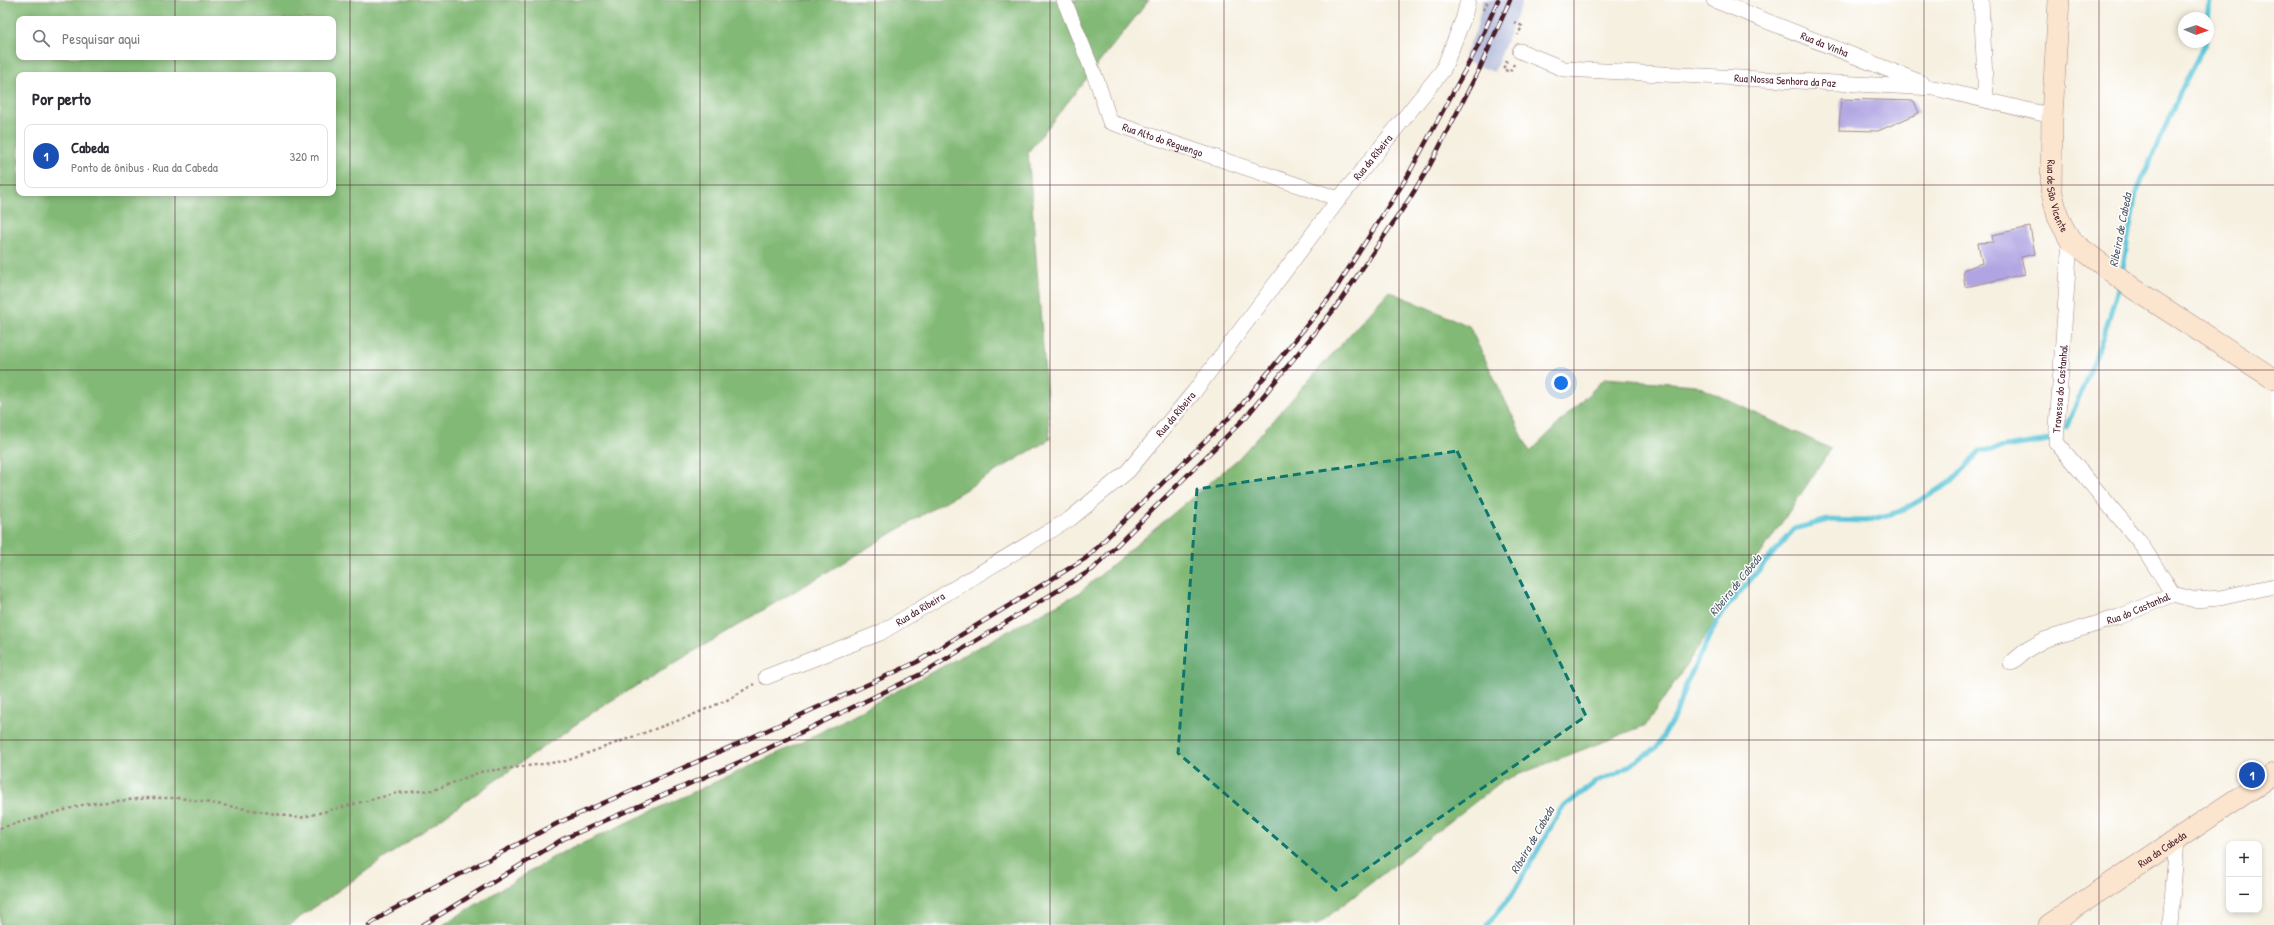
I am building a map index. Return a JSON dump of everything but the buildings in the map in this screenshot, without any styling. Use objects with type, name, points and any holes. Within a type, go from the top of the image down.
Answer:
[{"type":"main road","name":"Rua de São Vicente","points":[[2059,0],[2052,116],[2051,189],[2058,217],[2070,240],[2134,289],[2274,379]]},
{"type":"main road","name":"Rua da Cabeda","points":[[2049,925],[2274,774]]},
{"type":"street","name":"Rua Alto do Reguengo","points":[[1064,0],[1098,84],[1110,122],[1339,199]]},
{"type":"street","name":"Rua da Ribeira","points":[[766,676],[880,633],[1070,519],[1128,471],[1194,392],[1339,199],[1444,70],[1464,17],[1468,0]]},
{"type":"street","name":"Rua da Vinha","points":[[1714,0],[1934,88]]},
{"type":"street","points":[[1981,0],[1986,98]]},
{"type":"street","name":"Rua Nossa Senhora da Paz","points":[[1520,52],[1564,69],[1934,88],[1986,98],[2052,116]]},
{"type":"street","name":"Travessa do Castanhal","points":[[2070,240],[2056,442],[2139,541],[2173,594]]},
{"type":"street","name":"Rua do Castanhal","points":[[2011,663],[2028,649],[2044,640],[2119,617],[2173,594],[2195,600],[2220,598],[2274,586]]},
{"type":"street","points":[[2170,925],[2176,840]]},
{"type":"path","points":[[0,828],[86,804],[148,798],[180,798],[300,818],[397,793],[434,790],[480,772],[566,761],[688,717],[729,699],[766,676]]},
{"type":"highlighted area","points":[[1457,451],[1586,716],[1336,890],[1178,753],[1197,489]]},
{"type":"shaded area","points":[[1483,0],[1523,0],[1494,72],[1463,60],[1476,30]]},
{"type":"green space","points":[[0,0],[1149,0],[1028,152],[1050,439],[599,708],[289,925],[0,925]]},
{"type":"green space","points":[[1389,291],[1469,326],[1530,452],[1605,378],[1696,385],[1831,449],[1646,725],[1502,781],[1317,925],[443,925],[555,856],[802,742],[1079,593],[1238,459]]},
{"type":"waterway","name":"Ribeira de Cabeda","points":[[2209,12],[2210,0]]},
{"type":"waterway","name":"Ribeira de Cabeda","points":[[2122,273],[2136,193],[2184,84],[2203,48]]},
{"type":"waterway","name":"Ribeira de Cabeda","points":[[2066,427],[2102,339],[2119,284]]},
{"type":"waterway","name":"Ribeira de Cabeda","points":[[1487,925],[1514,892],[1561,809],[1597,781],[1618,773],[1656,748],[1675,716],[1687,682],[1720,615],[1794,529],[1828,520],[1866,521],[1901,511],[1950,483],[1980,451],[2049,440]]},
{"type":"railway","points":[[369,925],[388,912],[558,823],[917,662],[1086,558],[1239,408],[1331,296],[1407,177],[1477,48],[1498,0]]},
{"type":"railway","points":[[423,925],[563,839],[744,760],[923,673],[1093,569],[1246,417],[1336,307],[1410,198],[1430,165],[1479,70],[1510,0]]},
{"type":"place","name":"Cabeda","points":[[2252,775]]}]
